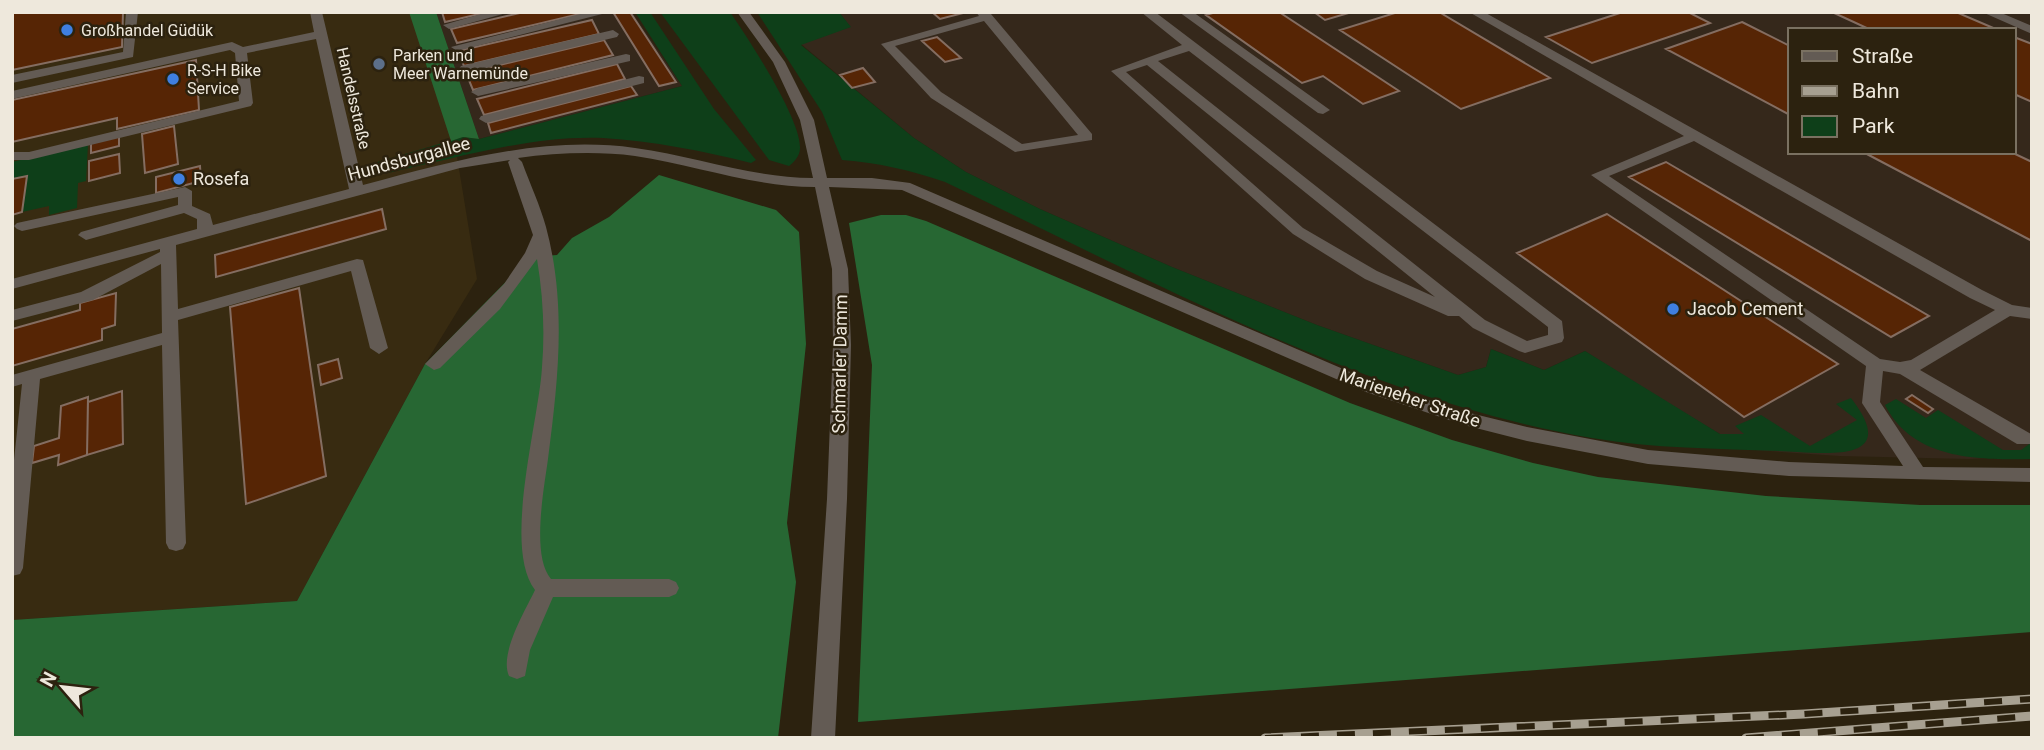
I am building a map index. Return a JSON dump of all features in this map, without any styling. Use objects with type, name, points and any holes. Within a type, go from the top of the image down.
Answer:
[{"type":"street","points":[[12,79],[129,54],[132,12]]},
{"type":"street","name":"Handelsstraße","points":[[316,12],[357,192]]},
{"type":"street","points":[[449,25],[504,12]]},
{"type":"street","name":"Schmarler Damm","points":[[743,12],[779,62],[807,120],[840,269],[842,345],[823,738]]},
{"type":"street","points":[[1147,12],[1192,46],[1556,325],[1556,338],[1525,347],[1371,275],[1298,231],[1117,71],[1192,46]]},
{"type":"street","points":[[1185,12],[1323,110]]},
{"type":"street","points":[[1475,12],[1976,294],[2008,310],[2032,314]]},
{"type":"street","points":[[1988,12],[2032,30]]},
{"type":"street","points":[[457,47],[600,13],[643,86],[486,118]]},
{"type":"street","points":[[985,15],[1087,137],[1020,149],[936,94],[887,44],[985,15]]},
{"type":"street","points":[[12,95],[232,46],[241,51],[321,34]]},
{"type":"street","points":[[465,69],[613,34]]},
{"type":"street","points":[[12,156],[29,156],[246,103],[241,51]]},
{"type":"street","points":[[478,92],[626,58]]},
{"type":"street","points":[[1149,60],[1479,324]]},
{"type":"street","points":[[1693,137],[1598,176],[1875,364],[1903,368],[1916,365],[2008,310]]},
{"type":"street","name":"Hundsburgallee","points":[[12,284],[168,249],[205,233],[459,164],[522,153],[567,149],[632,152],[771,180],[822,184]]},
{"type":"street","points":[[515,162],[540,231],[551,318],[552,351],[531,539],[538,581],[546,588],[669,588]]},
{"type":"street","name":"Marieneher Straße","points":[[822,184],[887,183],[930,195],[1360,383],[1464,418],[1592,449],[1648,457],[1789,469],[2032,475]]},
{"type":"street","points":[[22,226],[186,191],[185,208]]},
{"type":"street","points":[[86,235],[185,208],[205,217],[205,233]]},
{"type":"street","points":[[434,364],[506,290],[534,256],[540,231]]},
{"type":"street","points":[[12,316],[88,296],[168,249],[176,543]]},
{"type":"street","points":[[169,317],[357,264],[379,348]]},
{"type":"street","points":[[12,381],[169,337]]},
{"type":"street","points":[[1875,364],[1871,403],[1918,474]]},
{"type":"street","points":[[1903,368],[2024,439]]},
{"type":"street","points":[[13,568],[32,376]]},
{"type":"street","points":[[517,669],[519,650],[546,588]]},
{"type":"shaded area","points":[[12,12],[411,12],[454,138],[477,279],[425,364],[297,601],[12,620]]},
{"type":"shaded area","points":[[436,12],[632,12],[682,86],[479,139]]},
{"type":"shaded area","points":[[839,12],[2032,12],[2032,456],[1968,459],[1839,456],[1755,450],[1720,434],[1585,351],[1544,370],[1491,349],[1486,367],[1458,375],[1317,325],[1172,267],[1040,209],[966,172],[914,138],[801,44],[850,27]]},
{"type":"green space","points":[[409,12],[436,12],[479,139],[463,137],[451,141]]},
{"type":"green space","points":[[635,12],[650,12],[714,109],[756,160],[751,163],[640,141],[576,138],[495,149],[388,173],[372,172],[374,163],[463,137],[479,139],[682,86]]},
{"type":"green space","points":[[660,12],[730,12],[772,79],[792,118],[800,148],[798,156],[789,166],[769,160]]},
{"type":"green space","points":[[757,12],[839,12],[851,27],[801,45],[914,138],[966,172],[1040,209],[1172,267],[1317,325],[1458,375],[1486,367],[1491,349],[1544,370],[1585,351],[1720,434],[1744,434],[1735,426],[1761,415],[1810,446],[1857,420],[1836,404],[1851,398],[1868,431],[1866,441],[1858,448],[1832,453],[1618,442],[1508,420],[1425,396],[1343,366],[1180,296],[945,182],[894,168],[842,160],[822,112]]},
{"type":"green space","points":[[88,144],[86,181],[78,183],[77,208],[49,215],[49,206],[22,212],[27,177],[12,179],[12,162]]},
{"type":"green space","points":[[659,175],[776,210],[799,232],[806,344],[787,523],[796,582],[778,738],[12,738],[12,620],[297,601],[425,364],[530,257],[557,255],[572,238],[609,217]]},
{"type":"green space","points":[[881,215],[906,215],[926,221],[1350,403],[1452,440],[1533,463],[1598,477],[1766,496],[1920,505],[2032,505],[2032,632],[858,722],[872,365],[849,223]]},
{"type":"green space","points":[[1896,399],[1926,418],[1938,410],[2003,450],[2021,450],[2032,442],[2032,459],[1969,457],[1930,447],[1912,437],[1897,423],[1885,405]]},
{"type":"building","name":"Großhandel Güdük","points":[[12,12],[123,12],[122,47],[12,70]]},
{"type":"building","points":[[442,12],[488,12],[445,22]]},
{"type":"building","points":[[524,12],[588,12],[457,43],[451,29]]},
{"type":"building","points":[[613,12],[630,12],[676,82],[659,86]]},
{"type":"building","points":[[932,12],[967,12],[940,19]]},
{"type":"building","points":[[1216,12],[1279,12],[1399,91],[1363,104],[1323,76],[1302,83],[1206,15]]},
{"type":"building","points":[[1314,12],[1352,12],[1325,20]]},
{"type":"building","points":[[1398,12],[1439,12],[1550,78],[1461,109],[1340,30]]},
{"type":"building","points":[[1623,12],[1688,12],[1710,23],[1592,63],[1546,37]]},
{"type":"building","points":[[1832,12],[1956,12],[1993,28],[1867,28]]},
{"type":"building","points":[[592,20],[599,34],[464,66],[458,51]]},
{"type":"building","points":[[1742,22],[1788,45],[1788,114],[1666,49]]},
{"type":"building","points":[[937,37],[961,58],[945,62],[922,41]]},
{"type":"building","points":[[2016,38],[2032,44],[2032,102],[2016,95]]},
{"type":"building","points":[[604,40],[613,55],[473,90],[466,73]]},
{"type":"building","points":[[196,60],[199,110],[117,129],[117,118],[12,142],[12,100]]},
{"type":"building","points":[[617,64],[625,79],[484,115],[477,99]]},
{"type":"building","points":[[863,68],[875,82],[852,88],[840,75]]},
{"type":"building","points":[[631,86],[637,95],[491,133],[488,123]]},
{"type":"building","points":[[174,126],[178,164],[145,173],[142,134]]},
{"type":"building","points":[[119,136],[119,146],[91,153],[91,143]]},
{"type":"building","points":[[119,154],[120,173],[89,181],[89,161]]},
{"type":"building","points":[[1867,154],[2015,154],[2032,162],[2032,241]]},
{"type":"building","points":[[1666,162],[1929,316],[1891,337],[1629,177]]},
{"type":"building","name":"Rosefa","points":[[200,166],[201,181],[156,193],[156,177]]},
{"type":"building","points":[[27,176],[22,212],[12,215],[12,179]]},
{"type":"building","points":[[382,209],[386,229],[216,277],[215,255]]},
{"type":"building","name":"Jacob Cement","points":[[1607,214],[1838,364],[1744,417],[1517,253]]},
{"type":"building","points":[[299,288],[326,476],[246,504],[230,307]]},
{"type":"building","points":[[116,293],[115,325],[102,329],[102,340],[12,366],[12,329],[80,310],[80,303]]},
{"type":"building","points":[[338,359],[342,378],[321,385],[318,365]]},
{"type":"building","points":[[122,391],[123,444],[87,455],[88,402]]},
{"type":"building","points":[[1912,395],[1933,409],[1928,413],[1906,399]]},
{"type":"building","points":[[88,397],[87,455],[58,465],[59,455],[32,463],[34,446],[59,438],[61,406]]},
{"type":"railway","points":[[1265,738],[1804,714],[2032,699]]},
{"type":"railway","points":[[1746,738],[2032,716]]},
{"type":"place","name":"Großhandel Güdük","points":[[67,30]]},
{"type":"place","name":"Parken und Meer Warnemünde","points":[[379,64]]},
{"type":"place","name":"R-S-H Bike Service","points":[[173,79]]},
{"type":"place","name":"Rosefa","points":[[179,179]]},
{"type":"place","name":"Jacob Cement","points":[[1673,309]]}]
